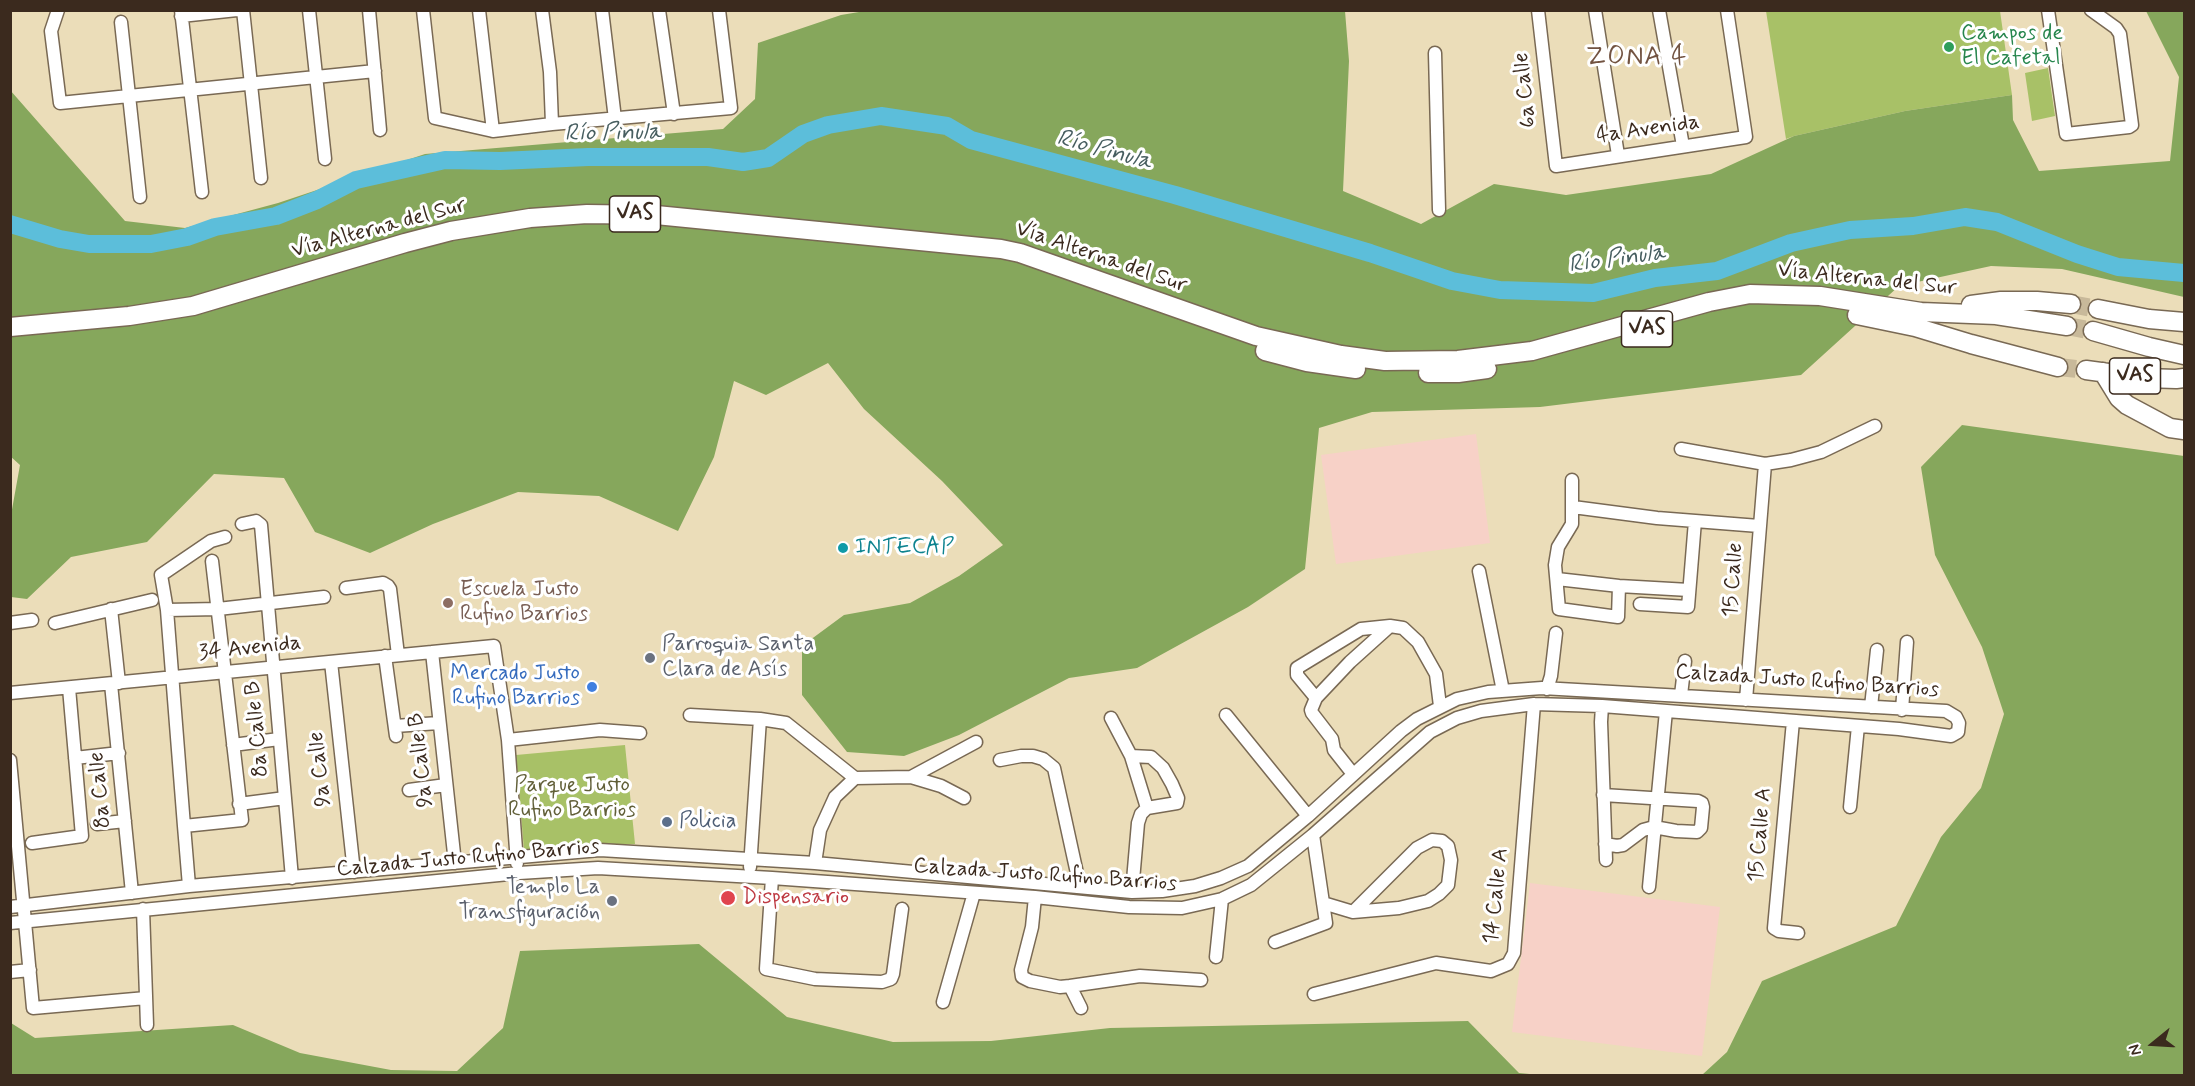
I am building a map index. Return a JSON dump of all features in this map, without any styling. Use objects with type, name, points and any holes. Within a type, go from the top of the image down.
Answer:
[{"type":"highway","name":"Vía Alterna del Sur","points":[[10,327],[129,316],[193,306],[405,243],[530,218],[587,214],[656,214],[1001,249],[1020,254],[1254,342]]},
{"type":"highway","name":"Vía Alterna del Sur","points":[[10,338],[131,329],[194,318],[249,304],[454,242],[530,228],[588,224],[654,225],[741,231],[1000,260],[1254,342],[1279,348],[1385,361],[1481,358],[1532,351],[1709,302],[1750,294],[1820,296],[1921,312],[1996,315],[2067,326]]},
{"type":"highway","points":[[1921,312],[2001,301],[2071,304]]},
{"type":"highway","name":"Vía Alterna del Sur","points":[[1279,348],[1307,362],[1383,373],[1458,373],[1534,362],[1690,318],[1737,307],[1776,304],[1818,308],[1897,322],[2058,367]]},
{"type":"highway","points":[[2098,309],[2149,319],[2184,322]]},
{"type":"highway","name":"VAS","points":[[2093,332],[2184,355]]},
{"type":"highway","name":"VAS","points":[[2184,378],[2145,378],[2094,371],[2127,405],[2170,428],[2184,430]]},
{"type":"street","points":[[58,10],[51,31],[60,103],[375,71]]},
{"type":"street","points":[[202,192],[181,13],[237,10]]},
{"type":"street","points":[[243,10],[261,178]]},
{"type":"street","points":[[309,10],[325,159]]},
{"type":"street","points":[[369,10],[380,130]]},
{"type":"street","points":[[423,10],[435,118],[493,131],[731,108],[719,10]]},
{"type":"street","points":[[479,10],[493,131]]},
{"type":"street","points":[[542,10],[550,72],[552,124]]},
{"type":"street","points":[[602,10],[615,119]]},
{"type":"street","points":[[659,10],[674,114]]},
{"type":"street","name":"6a Calle","points":[[1538,10],[1556,166]]},
{"type":"street","points":[[1595,10],[1618,155]]},
{"type":"street","points":[[1659,10],[1683,146]]},
{"type":"street","name":"4a Avenida","points":[[1556,166],[1746,137],[1727,10]]},
{"type":"street","points":[[2048,10],[2065,132],[2069,134],[2129,127],[2132,122],[2120,34],[2116,28],[2091,10]]},
{"type":"street","points":[[121,22],[140,197]]},
{"type":"street","points":[[1435,53],[1439,210]]},
{"type":"street","points":[[1681,449],[1765,464],[1821,452],[1875,426]]},
{"type":"street","name":"15 Calle","points":[[1746,700],[1765,464]]},
{"type":"street","points":[[1572,480],[1571,527],[1558,547],[1555,565],[1560,609],[1618,617],[1619,586]]},
{"type":"street","points":[[1573,507],[1759,526]]},
{"type":"street","name":"8a Calle B","points":[[242,524],[256,521],[261,525],[292,878]]},
{"type":"street","points":[[1640,604],[1688,607],[1695,521]]},
{"type":"street","points":[[189,886],[167,610],[161,575],[211,541],[225,537]]},
{"type":"street","points":[[184,826],[242,819],[212,561]]},
{"type":"street","points":[[1479,571],[1503,691]]},
{"type":"street","points":[[1557,579],[1619,586],[1689,590]]},
{"type":"street","points":[[346,588],[388,585],[398,655]]},
{"type":"street","points":[[167,610],[218,609],[324,597]]},
{"type":"street","points":[[55,623],[152,600]]},
{"type":"street","name":"8a Calle","points":[[111,609],[124,821],[132,893]]},
{"type":"street","points":[[10,623],[32,620]]},
{"type":"street","points":[[1353,774],[1334,750],[1332,739],[1311,710],[1316,698],[1350,662],[1390,626]]},
{"type":"street","points":[[1316,698],[1297,675],[1298,668],[1362,629],[1390,626],[1403,628],[1419,642],[1436,674],[1440,706]]},
{"type":"street","points":[[1547,688],[1551,676],[1556,633]]},
{"type":"street","points":[[1902,710],[1907,642]]},
{"type":"street","name":"34 Avenida","points":[[10,693],[494,646],[508,740]]},
{"type":"street","points":[[1871,707],[1876,650]]},
{"type":"street","name":"9a Calle B","points":[[432,652],[455,863]]},
{"type":"street","points":[[385,657],[395,731],[439,723]]},
{"type":"street","name":"9a Calle","points":[[331,662],[354,872]]},
{"type":"street","points":[[1681,695],[1685,662]]},
{"type":"street","points":[[32,843],[82,836],[69,687]]},
{"type":"street","name":"Calzada Justo Rufino Barrios","points":[[10,907],[189,886],[600,850],[815,863],[1132,892],[1162,891],[1196,886],[1248,866],[1417,719],[1457,699],[1503,691],[1547,688],[1946,711],[1953,714],[1959,723],[1958,732],[1951,736],[1899,729],[1602,706],[1534,704],[1481,711],[1456,718],[1430,732],[1313,835],[1251,885],[1222,899],[1182,908],[1110,905],[1035,897],[749,876],[597,868],[519,873],[10,923]]},
{"type":"street","points":[[1635,709],[1636,693]]},
{"type":"street","name":"14 Calle A","points":[[1314,994],[1436,963],[1491,971],[1508,964],[1514,954],[1534,704]]},
{"type":"street","points":[[1836,705],[1836,724]]},
{"type":"street","points":[[1602,706],[1606,860]]},
{"type":"street","points":[[1649,887],[1666,711]]},
{"type":"street","points":[[690,715],[760,718],[786,723],[855,777],[911,777],[941,786],[964,798]]},
{"type":"street","points":[[1226,715],[1308,816]]},
{"type":"street","points":[[749,876],[760,718]]},
{"type":"street","points":[[1111,718],[1131,756],[1147,808]]},
{"type":"street","name":"15 Calle A","points":[[1792,721],[1774,928],[1779,931],[1798,933]]},
{"type":"street","points":[[1850,807],[1858,726]]},
{"type":"street","points":[[519,873],[508,740],[600,730],[640,733]]},
{"type":"street","points":[[233,745],[279,739]]},
{"type":"street","points":[[911,777],[976,741]]},
{"type":"street","points":[[1385,746],[1398,762]]},
{"type":"street","points":[[75,759],[119,753]]},
{"type":"street","points":[[999,760],[1033,756],[1043,759],[1054,768],[1080,887]]},
{"type":"street","points":[[1131,756],[1151,758],[1162,768],[1178,798],[1177,803],[1147,808],[1142,814],[1138,823],[1132,892]]},
{"type":"street","points":[[10,760],[33,1008],[146,998]]},
{"type":"street","points":[[815,863],[820,830],[835,797],[855,777]]},
{"type":"street","points":[[409,790],[446,785]]},
{"type":"street","points":[[1603,795],[1657,797],[1702,803],[1701,828],[1697,832],[1654,827],[1643,830],[1623,845],[1605,844]]},
{"type":"street","points":[[239,804],[285,798]]},
{"type":"street","points":[[97,824],[124,821]]},
{"type":"street","points":[[1275,942],[1326,923],[1313,835]]},
{"type":"street","points":[[1323,903],[1353,912],[1399,908],[1428,900],[1448,885],[1451,860],[1448,846],[1442,841],[1432,840],[1417,848],[1353,912]]},
{"type":"street","points":[[772,878],[766,969],[815,979],[882,982],[891,979],[902,909]]},
{"type":"street","points":[[1110,905],[1111,890]]},
{"type":"street","points":[[943,1002],[974,893]]},
{"type":"street","points":[[1035,897],[1032,927],[1021,970],[1022,976],[1030,981],[1060,987],[1140,976],[1201,980]]},
{"type":"street","points":[[1216,957],[1222,899]]},
{"type":"street","points":[[143,909],[147,1025]]},
{"type":"street","points":[[10,972],[30,970]]},
{"type":"street","points":[[1070,986],[1081,1008]]},
{"type":"shaded area","points":[[1476,434],[1490,543],[1336,564],[1321,455]]},
{"type":"shaded area","points":[[1530,883],[1720,907],[1702,1056],[1512,1032]]},
{"type":"green space","points":[[871,10],[1345,11],[1349,61],[1343,191],[1421,224],[1494,184],[1566,195],[1711,174],[1794,136],[1905,111],[2012,95],[2013,120],[2039,171],[2170,161],[2179,77],[2146,11],[2184,11],[2184,297],[2062,269],[1991,266],[1899,286],[1801,375],[1540,407],[1372,412],[1319,428],[1305,569],[1248,607],[1137,668],[1069,678],[959,735],[904,756],[847,752],[802,695],[802,646],[844,615],[910,603],[959,576],[1003,545],[942,481],[864,409],[828,363],[766,395],[734,381],[714,457],[678,531],[599,496],[518,492],[433,524],[370,553],[315,532],[284,478],[214,474],[147,542],[71,557],[27,599],[11,597],[11,515],[20,465],[10,456],[10,90],[125,221],[185,228],[278,203],[425,154],[723,129],[755,99],[758,43],[841,15]]},
{"type":"green space","points":[[1766,11],[2000,11],[2012,95],[1905,111],[1786,139]]},
{"type":"green space","points":[[2048,68],[2055,116],[2032,121],[2025,73]]},
{"type":"green space","points":[[1962,425],[2184,456],[2184,1075],[1702,1075],[1727,1052],[1762,981],[1896,926],[1941,837],[1981,788],[2004,714],[1982,647],[1935,555],[1921,467]]},
{"type":"green space","name":"Parque Justo Rufino Barrios","points":[[625,745],[635,844],[524,850],[516,755]]},
{"type":"green space","points":[[699,944],[787,1017],[893,1042],[991,1041],[1110,1028],[1468,1021],[1519,1073],[1540,1075],[11,1075],[11,1023],[35,1038],[233,1025],[300,1053],[391,1070],[457,1071],[503,1028],[520,951]]},
{"type":"waterway","name":"Río Pinula","points":[[10,224],[60,239],[89,244],[151,244],[187,237],[215,227],[276,216],[317,200],[356,180],[445,160],[708,157],[743,162],[768,158],[803,134],[828,125],[881,116],[947,126],[971,140],[1175,195],[1370,253],[1452,281],[1500,290],[1593,293],[1655,278],[1717,271],[1791,243],[1850,230],[1913,226],[1965,217],[1997,222],[2077,254],[2118,267],[2184,273]]},
{"type":"tunnel","points":[[2071,304],[2098,309]]},
{"type":"tunnel","points":[[2067,326],[2093,331]]},
{"type":"tunnel","points":[[2058,367],[2086,370]]},
{"type":"place","name":"Campos de El Cafetal","points":[[1949,47]]},
{"type":"place","name":"INTECAP","points":[[843,548]]},
{"type":"place","name":"Escuela Justo Rufino Barrios","points":[[448,603]]},
{"type":"place","name":"Parroquia Santa Clara de Asís","points":[[650,658]]},
{"type":"place","name":"Mercado Justo Rufino Barrios","points":[[592,687]]},
{"type":"place","name":"Policia","points":[[667,822]]},
{"type":"place","name":"Dispensario","points":[[728,898]]},
{"type":"place","name":"Templo La Transfiguración","points":[[612,901]]},
{"type":"district","name":"ZONA 4","points":[[1637,59]]}]
